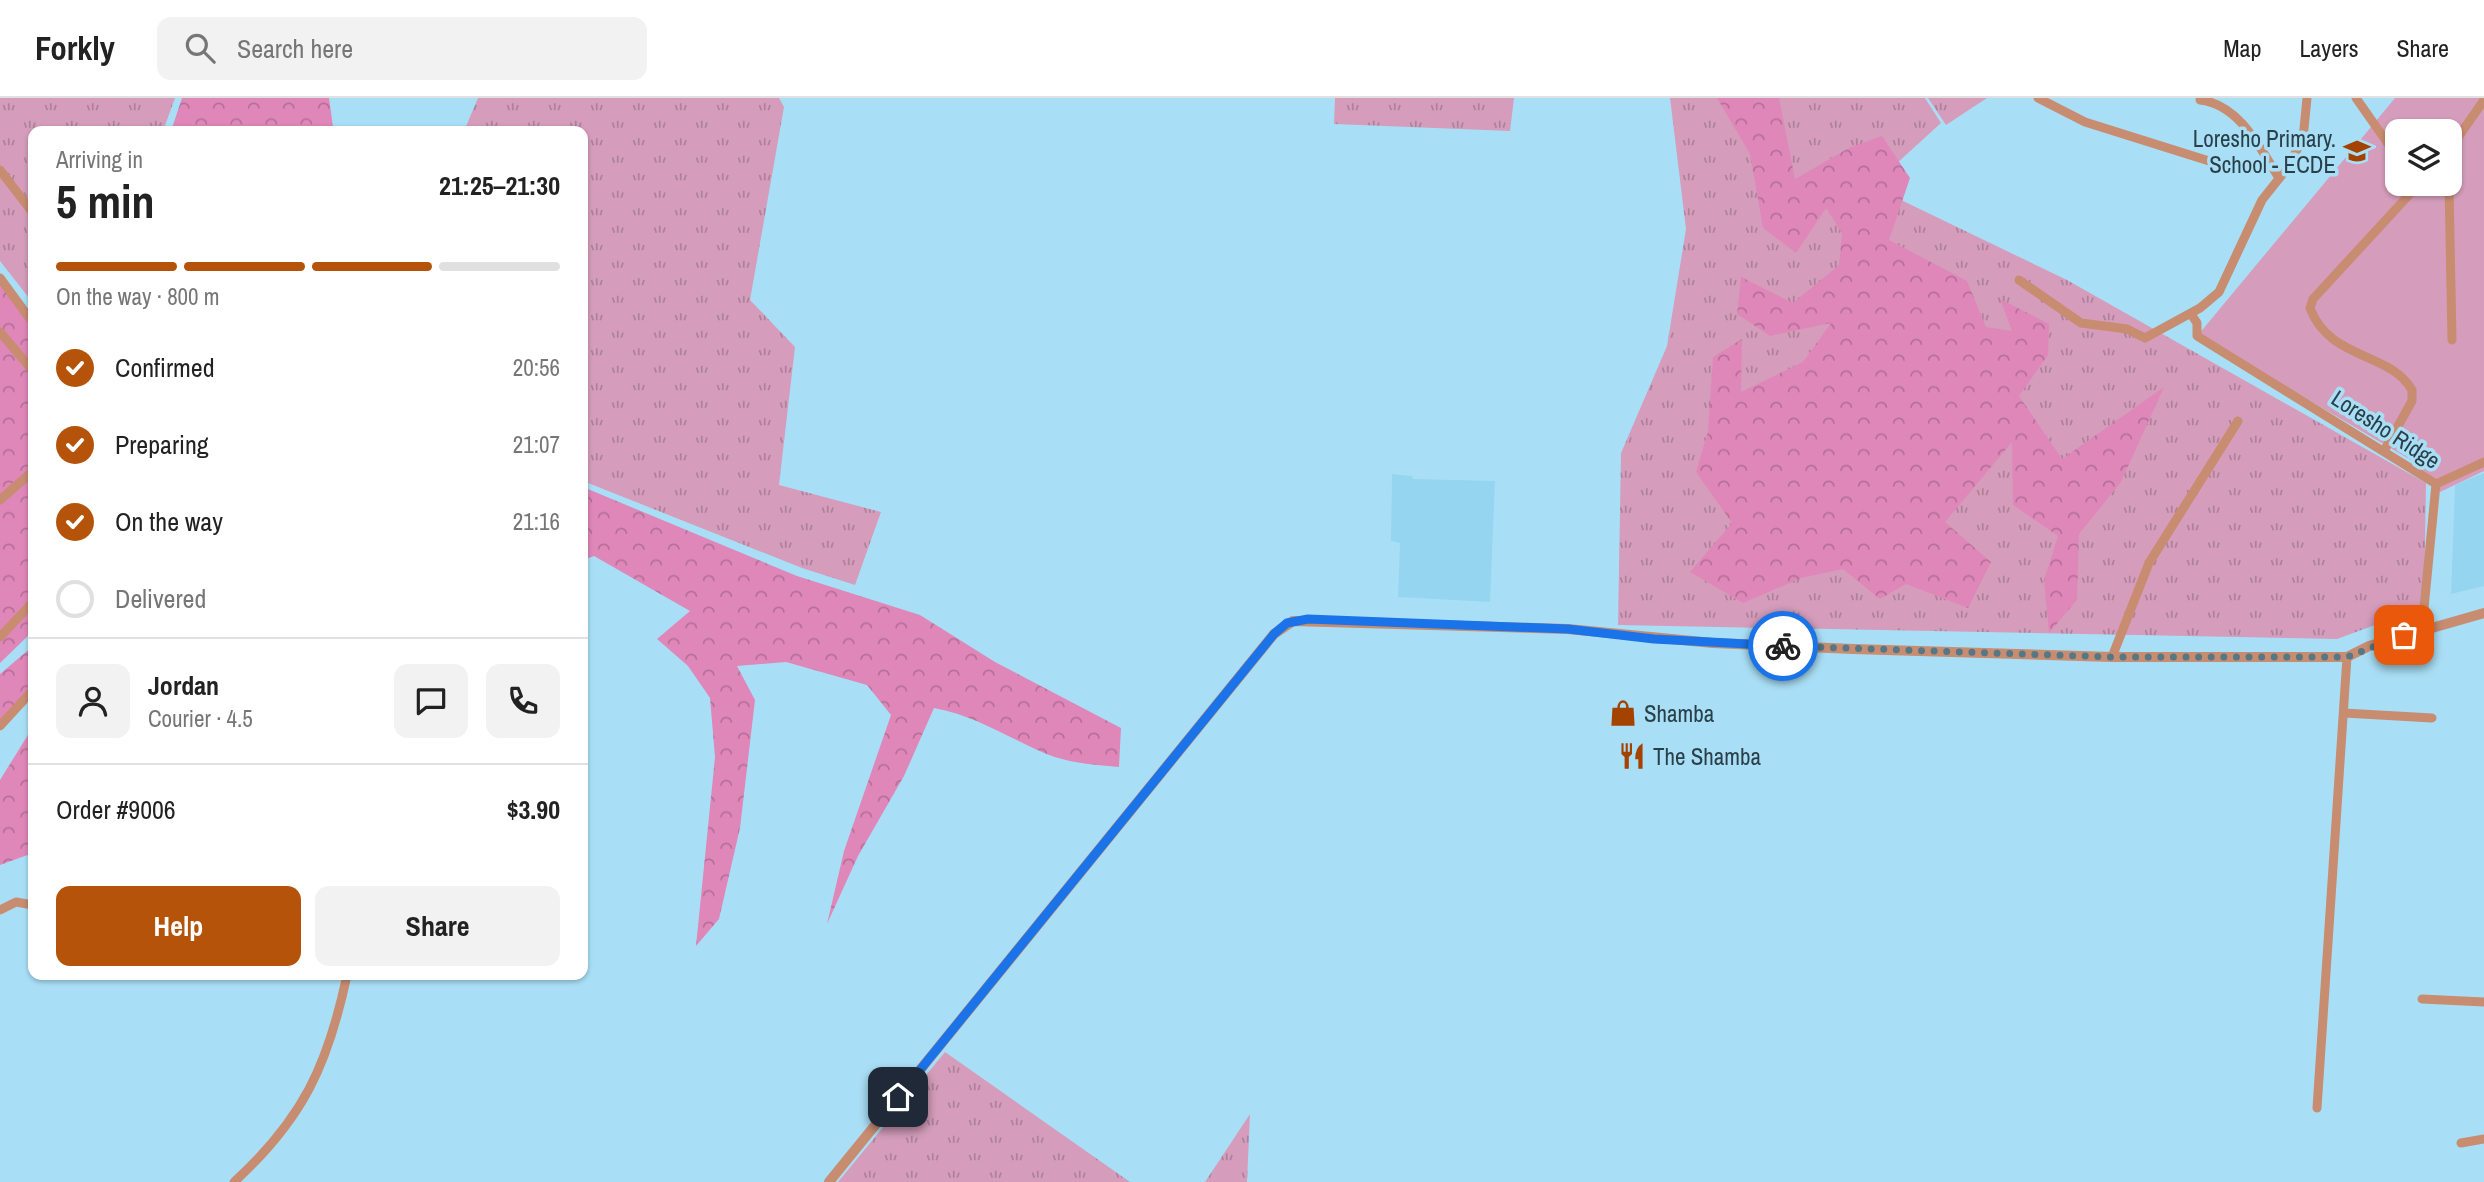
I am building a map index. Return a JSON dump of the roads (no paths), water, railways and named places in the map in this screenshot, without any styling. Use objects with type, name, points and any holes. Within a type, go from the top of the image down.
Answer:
[{"type":"street","points":[[2038,98],[2085,122],[2225,166]]},
{"type":"street","points":[[2356,98],[2385,139]]},
{"type":"street","points":[[2200,100],[2226,109],[2252,136],[2279,178]]},
{"type":"street","points":[[2019,280],[2081,323],[2127,329],[2145,338],[2191,314],[2219,292],[2262,200],[2303,139],[2305,100]]},
{"type":"street","points":[[2462,132],[2484,100]]},
{"type":"street","points":[[0,170],[28,206]]},
{"type":"street","points":[[2384,451],[2412,401],[2412,390],[2396,374],[2331,340],[2310,308],[2313,299],[2408,196]]},
{"type":"street","points":[[2449,196],[2452,340]]},
{"type":"street","points":[[0,278],[28,316]]},
{"type":"street","name":"Loresho Ridge","points":[[2191,314],[2197,323],[2197,336],[2436,484],[2422,629]]},
{"type":"street","points":[[1,336],[28,366]]},
{"type":"street","points":[[2112,657],[2149,564],[2238,421]]},
{"type":"street","points":[[2436,484],[2484,462]]},
{"type":"street","points":[[0,500],[28,475]]},
{"type":"street","points":[[0,637],[28,607]]},
{"type":"street","points":[[829,1182],[1274,634],[1287,623],[1308,619],[1555,629],[1713,643],[2112,657],[2347,657],[2369,646],[2484,613]]},
{"type":"street","points":[[2318,1108],[2347,657]]},
{"type":"street","points":[[0,726],[28,695]]},
{"type":"street","points":[[2344,713],[2432,718]]},
{"type":"street","points":[[0,910],[16,902],[28,904]]},
{"type":"street","points":[[234,1182],[255,1163],[307,1098],[338,1020],[346,980]]},
{"type":"street","points":[[2422,999],[2484,1002]]},
{"type":"street","points":[[2461,1143],[2484,1139]]},
{"type":"place","name":"Loresho Primary. School - ECDE","points":[[2357,151]]},
{"type":"place","name":"Shamba","points":[[1623,713]]},
{"type":"place","name":"The Shamba","points":[[1632,756]]}]
